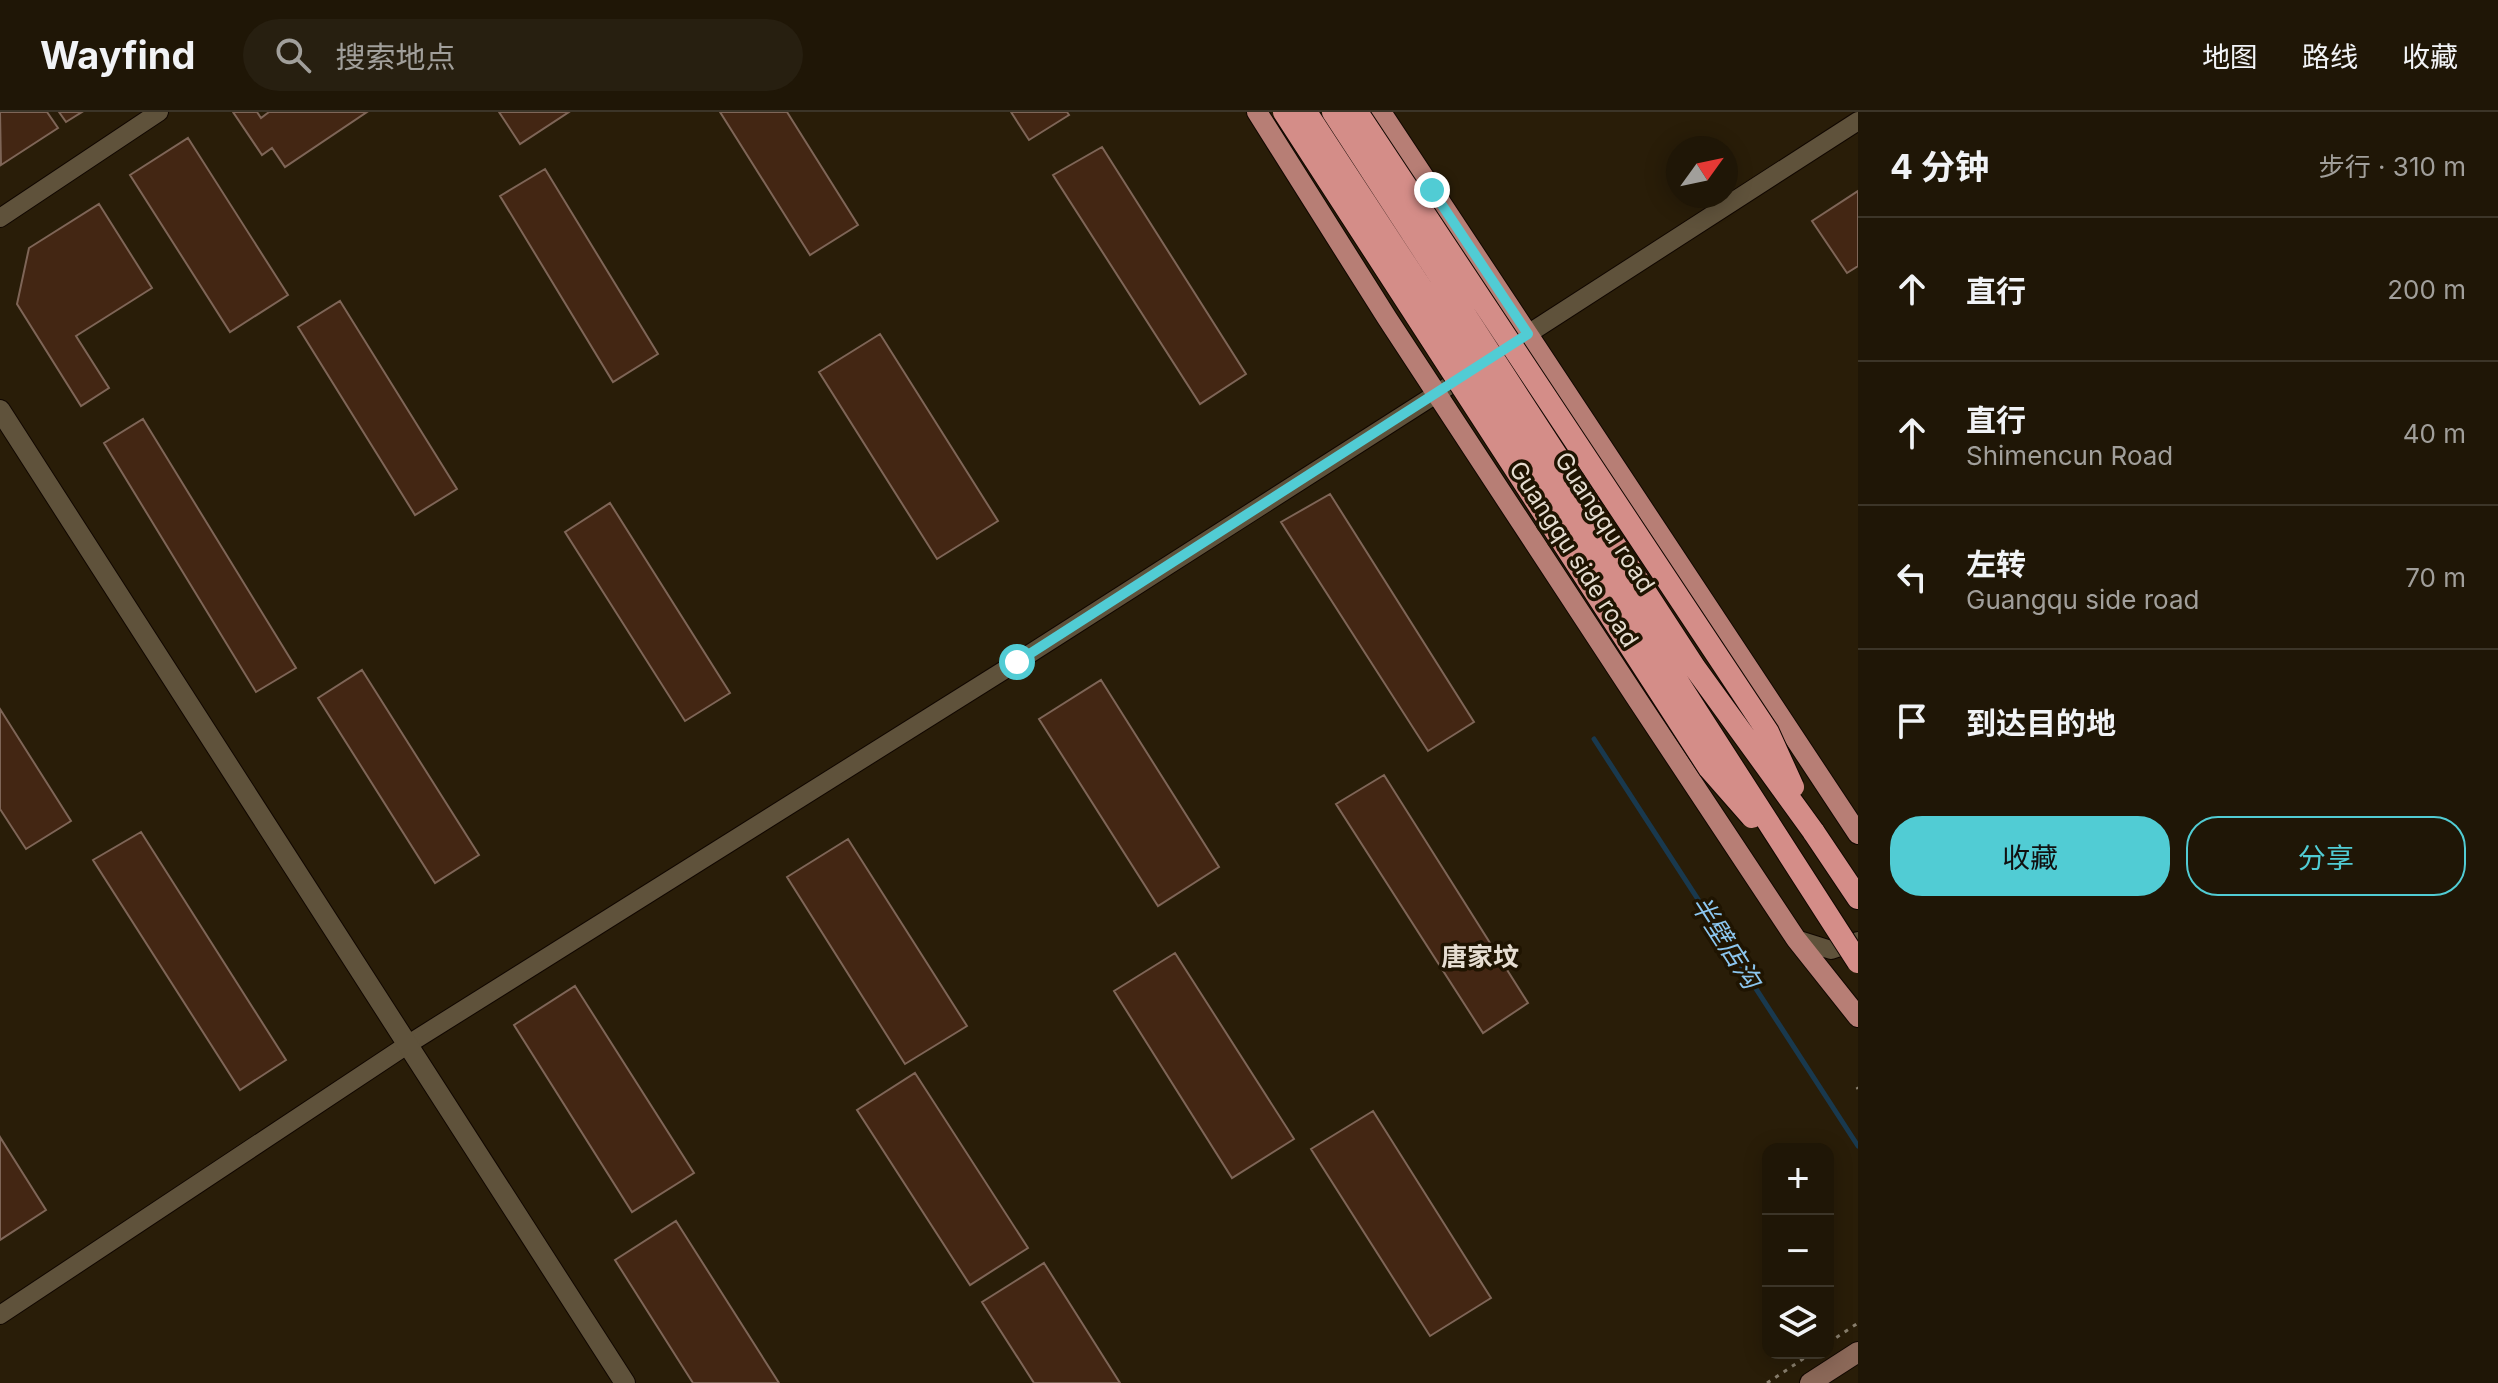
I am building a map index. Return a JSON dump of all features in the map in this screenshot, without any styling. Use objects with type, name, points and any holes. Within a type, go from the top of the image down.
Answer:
[{"type":"highway","points":[[1284,112],[1709,768],[1803,876]]},
{"type":"highway","name":"Guangqu road","points":[[1306,112],[1858,962]]},
{"type":"highway","name":"Guangqu road","points":[[1333,112],[1695,668],[1858,898]]},
{"type":"highway","points":[[1357,112],[1768,732],[1813,831]]},
{"type":"main road","name":"Guangqu side road","points":[[1257,112],[1796,939],[1858,1017]]},
{"type":"main road","points":[[1381,112],[1858,834]]},
{"type":"main road","points":[[1810,1383],[1858,1352]]},
{"type":"street","points":[[0,218],[159,112]]},
{"type":"street","points":[[0,1315],[407,1045],[1438,394],[1858,121]]},
{"type":"street","points":[[1340,243],[1362,251],[1385,250],[1418,225],[1432,190]]},
{"type":"street","points":[[0,410],[625,1383]]},
{"type":"street","points":[[1532,537],[1532,520],[1539,492],[1554,473],[1582,472],[1622,477]]},
{"type":"street","points":[[1796,939],[1831,950],[1858,941]]},
{"type":"path","points":[[1834,1339],[1858,1323]]},
{"type":"path","points":[[1767,1383],[1803,1359]]},
{"type":"building","points":[[0,112],[47,112],[58,128],[1,165]]},
{"type":"building","points":[[59,112],[82,112],[66,122]]},
{"type":"building","points":[[233,112],[257,112],[261,118],[269,112],[367,112],[285,167],[272,148],[262,155]]},
{"type":"building","points":[[499,112],[569,112],[520,144]]},
{"type":"building","points":[[720,112],[787,112],[858,225],[810,255]]},
{"type":"building","points":[[1011,112],[1067,112],[1069,115],[1029,140]]},
{"type":"building","points":[[188,138],[288,295],[230,332],[130,175]]},
{"type":"building","points":[[1102,147],[1246,374],[1200,404],[1053,175]]},
{"type":"building","points":[[545,169],[658,354],[613,382],[500,196]]},
{"type":"building","points":[[1858,191],[1858,266],[1847,273],[1812,221]]},
{"type":"building","points":[[99,204],[152,288],[76,336],[109,388],[81,406],[17,304],[29,248]]},
{"type":"building","points":[[340,301],[457,489],[415,515],[298,327]]},
{"type":"building","points":[[880,334],[998,521],[937,559],[819,372]]},
{"type":"building","points":[[143,419],[296,668],[256,692],[104,443]]},
{"type":"building","points":[[1330,494],[1474,722],[1428,751],[1281,522]]},
{"type":"building","points":[[610,503],[730,693],[685,721],[565,532]]},
{"type":"building","points":[[362,670],[479,855],[435,883],[318,698]]},
{"type":"building","points":[[1101,680],[1219,867],[1158,906],[1039,719]]},
{"type":"building","points":[[0,709],[71,821],[26,849],[0,809]]},
{"type":"building","points":[[1384,775],[1528,1003],[1483,1033],[1336,804]]},
{"type":"building","points":[[141,832],[286,1060],[240,1090],[93,860]]},
{"type":"building","points":[[848,839],[967,1026],[905,1064],[787,877]]},
{"type":"building","points":[[1175,953],[1294,1139],[1232,1178],[1114,991]]},
{"type":"building","points":[[575,986],[694,1173],[632,1212],[514,1025]]},
{"type":"building","points":[[915,1073],[1028,1248],[970,1285],[857,1110]]},
{"type":"building","points":[[1373,1111],[1491,1298],[1430,1336],[1311,1149]]},
{"type":"building","points":[[0,1137],[46,1210],[0,1240]]},
{"type":"building","points":[[676,1221],[779,1383],[693,1383],[615,1260]]},
{"type":"building","points":[[1044,1263],[1120,1383],[1034,1383],[982,1302]]},
{"type":"waterway","name":"半壁店沟","points":[[1594,739],[1858,1146]]},
{"type":"district","name":"唐家坟","points":[[1480,956]]},
{"type":"route","points":[[1017,662],[1528,334],[1432,190]]}]
